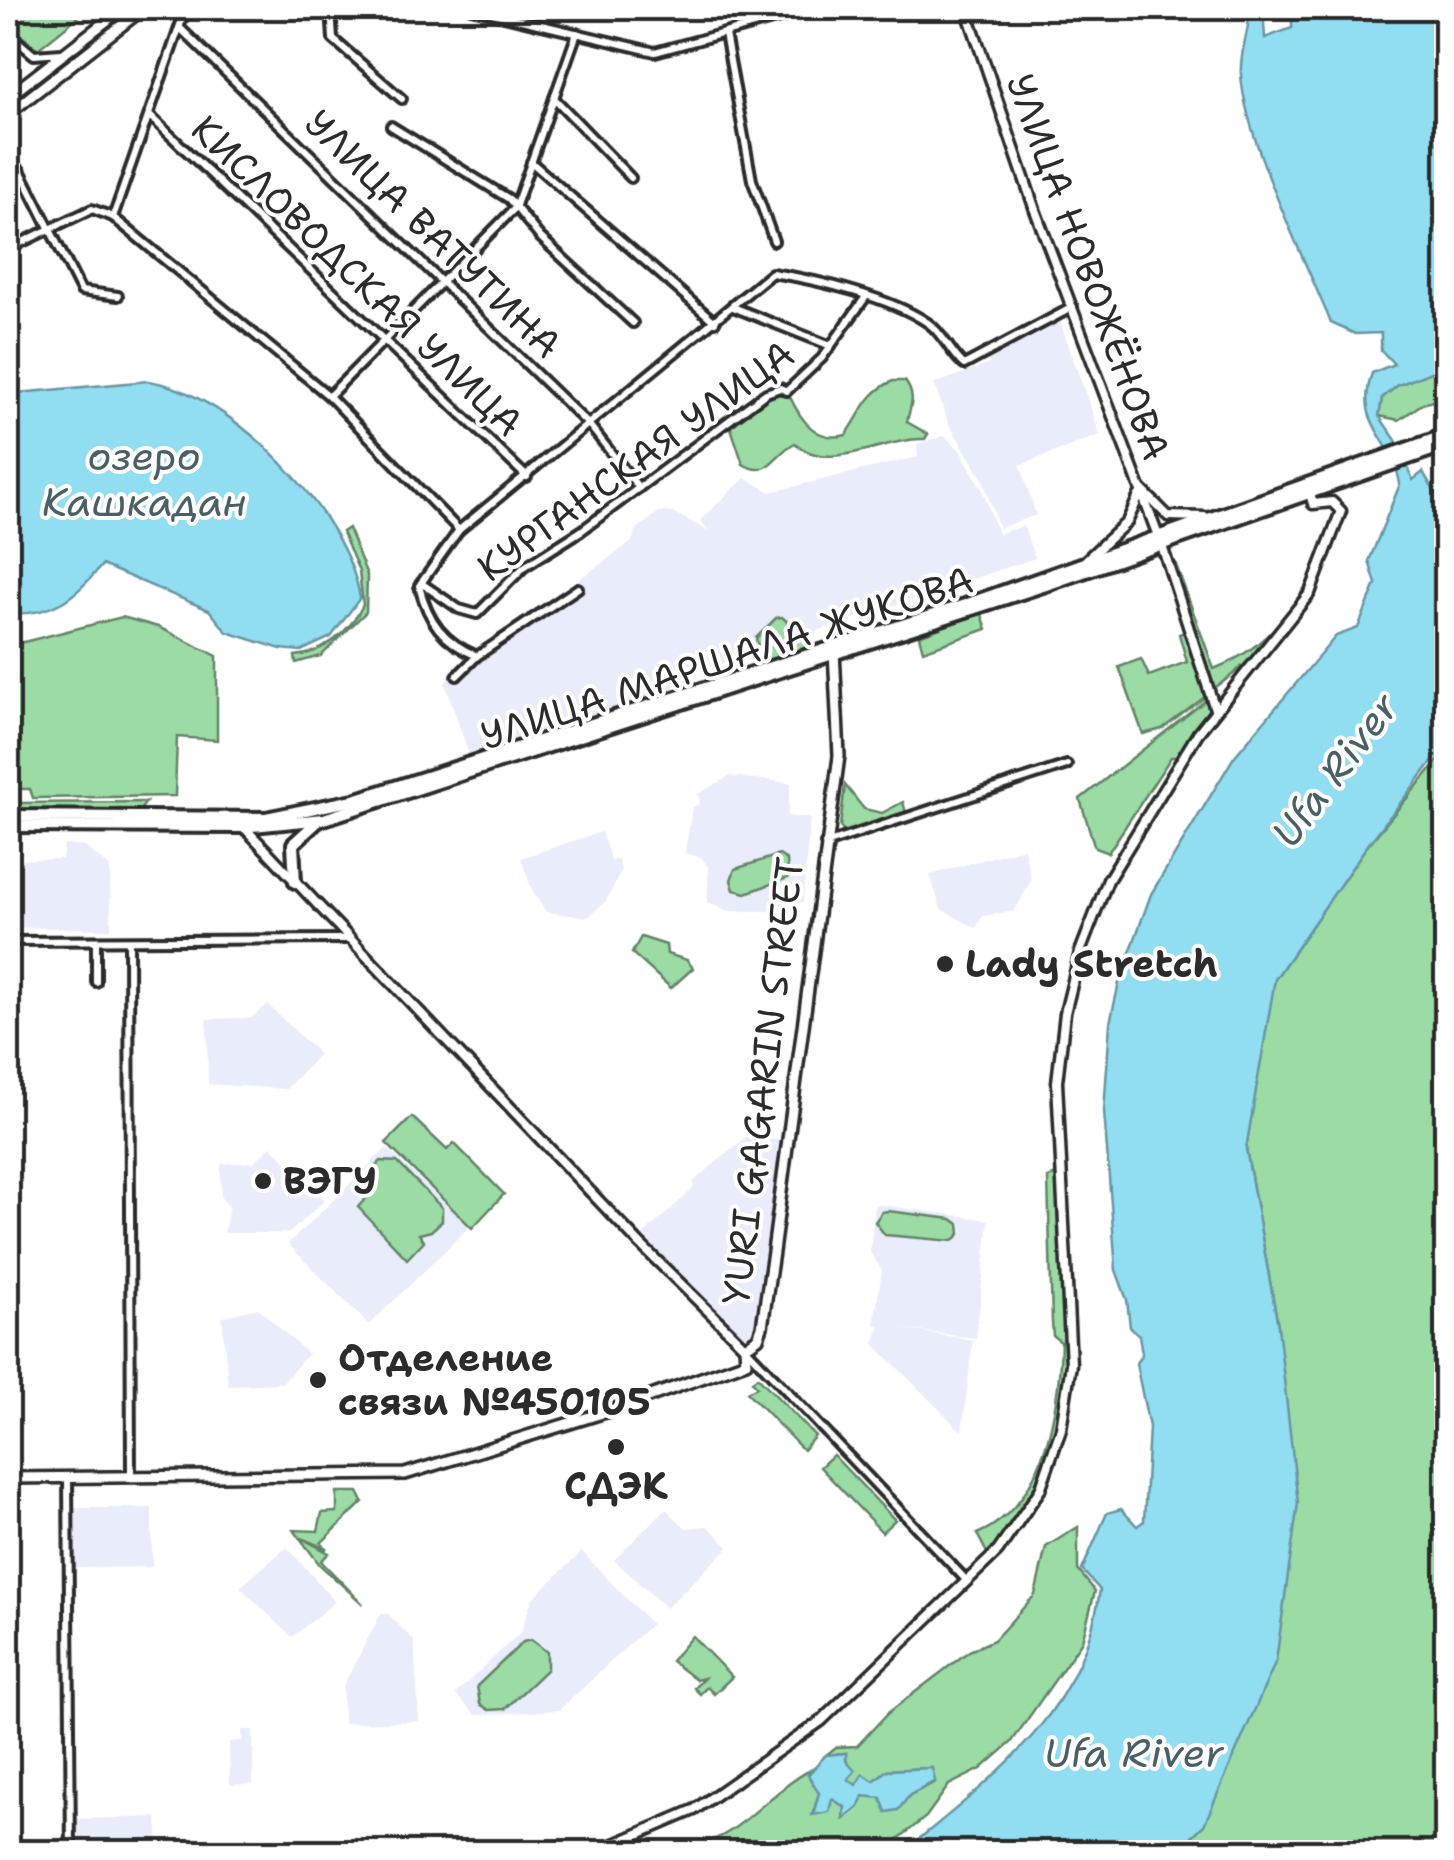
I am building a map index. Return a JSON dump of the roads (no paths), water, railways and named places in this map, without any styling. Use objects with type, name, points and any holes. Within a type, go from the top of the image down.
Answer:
[{"type":"main road","points":[[8,97],[123,8]]},
{"type":"main road","points":[[8,114],[144,8]]},
{"type":"main road","name":"УЛИЦА МАРШАЛА ЖУКОВА","points":[[8,816],[242,823],[354,800],[834,650],[1084,561],[1310,493],[1446,436]]},
{"type":"main road","name":"УЛИЦА МАРШАЛА ЖУКОВА","points":[[8,826],[319,820],[1158,540],[1208,517],[1446,445]]},
{"type":"main road","name":"YURI GAGARIN STREET","points":[[8,1478],[405,1474],[730,1371],[746,1362],[746,1346],[758,1338],[764,1308],[838,756],[834,650]]},
{"type":"main road","points":[[294,882],[293,844],[319,820]]},
{"type":"street","points":[[112,217],[186,8]]},
{"type":"street","points":[[331,8],[333,39],[402,99]]},
{"type":"street","points":[[471,8],[655,52],[816,8]]},
{"type":"street","name":"УЛИЦА НОВОЖЁНОВА","points":[[966,8],[1158,540],[1214,712]]},
{"type":"street","name":"УЛИЦА ВАТУТИНА","points":[[181,29],[446,282],[590,426],[639,488]]},
{"type":"street","points":[[329,396],[515,208],[576,32]]},
{"type":"street","points":[[8,33],[34,54],[46,57],[68,50]]},
{"type":"street","points":[[725,34],[748,164],[774,241]]},
{"type":"street","points":[[554,98],[631,178]]},
{"type":"street","name":"КИСЛОВОДСКАЯ УЛИЦА","points":[[149,115],[526,476]]},
{"type":"street","points":[[391,126],[484,181],[634,323]]},
{"type":"street","points":[[531,162],[715,322]]},
{"type":"street","points":[[8,163],[20,170],[81,291],[118,296]]},
{"type":"street","points":[[8,249],[92,208],[112,217],[329,396],[459,530]]},
{"type":"street","points":[[477,656],[444,638],[428,614],[420,584],[459,530],[772,273],[841,286],[932,324],[964,365],[1073,307]]},
{"type":"street","name":"КУРГАНСКАЯ УЛИЦА","points":[[420,584],[459,609],[477,614],[524,567],[766,393],[780,388],[787,391],[831,346],[865,298]]},
{"type":"street","points":[[733,306],[831,346]]},
{"type":"street","points":[[1135,482],[1168,516],[1208,517]]},
{"type":"street","points":[[1084,561],[1136,510],[1135,482]]},
{"type":"street","points":[[596,1852],[694,1810],[839,1707],[998,1551],[1040,1490],[1068,1398],[1071,1309],[1057,1082],[1065,1013],[1080,952],[1108,880],[1214,712],[1303,604],[1342,511],[1332,502],[1314,504],[1310,493]]},
{"type":"street","points":[[456,676],[477,656],[578,588]]},
{"type":"street","points":[[824,844],[838,844],[1066,766]]},
{"type":"street","points":[[242,823],[348,939],[638,1242],[746,1346],[967,1581]]},
{"type":"street","points":[[8,941],[348,939]]},
{"type":"street","points":[[96,941],[96,982]]},
{"type":"street","points":[[130,941],[131,1478]]},
{"type":"street","points":[[68,1478],[71,1852]]},
{"type":"water","name":"Ufa River","points":[[1250,8],[1263,8],[1265,38],[1292,28],[1292,8],[1446,8],[1446,366],[1398,385],[1382,398],[1379,416],[1396,440],[1413,480],[1423,472],[1446,511],[1446,744],[1364,850],[1275,979],[1246,1149],[1278,1326],[1298,1503],[1276,1661],[1204,1825],[1175,1852],[903,1852],[1001,1769],[1054,1708],[1075,1673],[1090,1634],[1100,1590],[1082,1570],[1107,1513],[1121,1509],[1137,1526],[1144,1521],[1149,1427],[1136,1363],[1142,1354],[1139,1335],[1130,1327],[1127,1300],[1116,1270],[1104,1111],[1110,1023],[1119,983],[1151,894],[1234,757],[1336,636],[1358,628],[1376,584],[1369,561],[1400,484],[1368,406],[1372,373],[1394,364],[1381,350],[1381,333],[1355,334],[1331,323],[1253,133],[1241,75]]},
{"type":"water","name":"озеро Кашкадан","points":[[148,381],[181,390],[215,408],[281,462],[310,496],[351,565],[360,598],[331,637],[301,651],[281,649],[227,632],[209,610],[102,565],[61,603],[37,612],[8,613],[8,394]]},
{"type":"water","points":[[846,1753],[846,1761],[855,1771],[848,1779],[856,1785],[863,1774],[874,1781],[887,1770],[932,1768],[935,1781],[910,1795],[898,1810],[886,1812],[881,1798],[863,1796],[858,1808],[844,1819],[845,1807],[832,1799],[829,1812],[813,1815],[819,1793],[808,1775],[826,1755]]},
{"type":"place","name":"Lady Stretch","points":[[945,964]]},
{"type":"place","name":"ВЭГУ","points":[[263,1181]]},
{"type":"place","name":"Отделение связи №450105","points":[[318,1380]]},
{"type":"place","name":"СДЭК","points":[[616,1447]]}]
